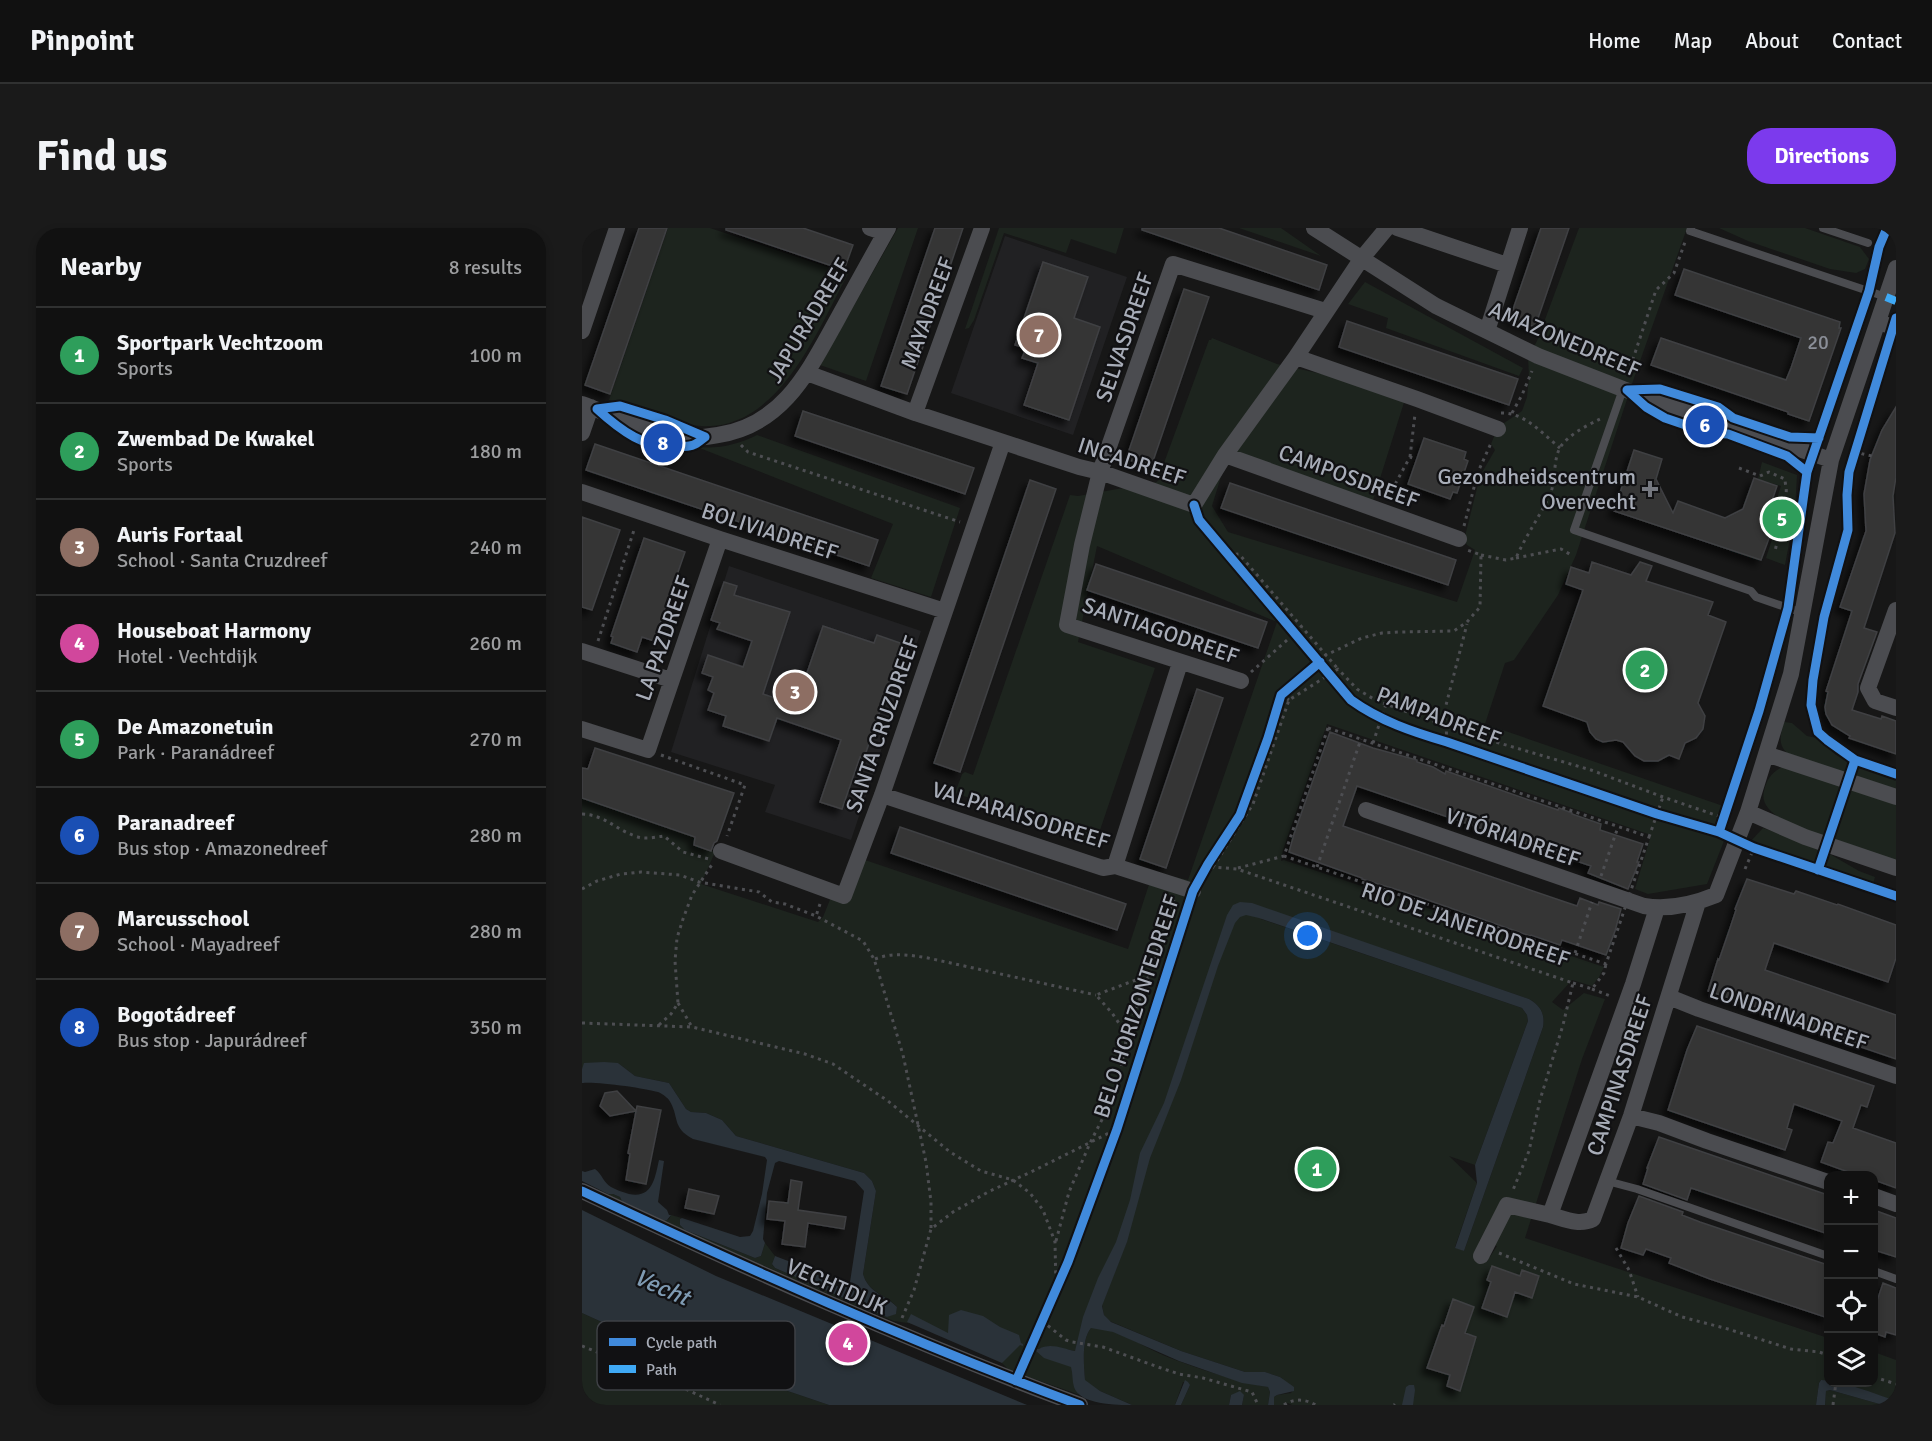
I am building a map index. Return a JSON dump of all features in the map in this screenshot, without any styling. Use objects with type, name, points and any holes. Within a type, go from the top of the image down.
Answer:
[{"type":"street","points":[[582,331],[585,313],[617,228]]},
{"type":"street","name":"MAYADREEF","points":[[915,412],[982,228]]},
{"type":"street","name":"AMAZONEDREEF","points":[[1314,228],[1436,306],[1538,356],[1623,389],[1831,460]]},
{"type":"street","points":[[1362,258],[1387,228]]},
{"type":"street","name":"AMAZONEDREEF","points":[[1396,228],[1507,266]]},
{"type":"street","points":[[1487,331],[1520,228]]},
{"type":"street","name":"JAPURÁDREEF","points":[[586,405],[660,432],[683,437],[705,438],[734,433],[763,419],[786,401],[807,373],[881,230]]},
{"type":"street","name":"INCADREEF","points":[[807,373],[915,412],[1194,505],[1225,455],[1296,357],[1362,258]]},
{"type":"street","name":"SELVASDREEF","points":[[1100,472],[1173,264],[1325,311]]},
{"type":"street","points":[[1651,907],[1698,902],[1716,896],[1748,813],[1791,674],[1831,460],[1896,268]]},
{"type":"street","points":[[1878,322],[1896,328]]},
{"type":"street","points":[[1296,357],[1498,429]]},
{"type":"street","points":[[582,433],[586,405]]},
{"type":"street","name":"SANTA CRUZDREEF","points":[[722,851],[844,896],[882,795],[1003,442]]},
{"type":"street","name":"CAMPOSDREEF","points":[[1225,455],[1458,539]]},
{"type":"street","name":"SANTIAGODREEF","points":[[1100,472],[1082,545],[1067,626],[1241,681]]},
{"type":"street","name":"BOLIVIADREEF","points":[[582,492],[945,611]]},
{"type":"street","name":"LA PAZDREEF","points":[[648,750],[720,539]]},
{"type":"street","points":[[1896,610],[1868,688],[1875,701],[1896,708]]},
{"type":"street","points":[[587,653],[671,680]]},
{"type":"street","name":"VALPARAISODREEF","points":[[882,795],[1103,868],[1115,866],[1180,663]]},
{"type":"street","points":[[582,729],[648,750]]},
{"type":"street","points":[[1766,754],[1896,797]]},
{"type":"street","name":"VITÓRIADREEF","points":[[1366,810],[1651,907]]},
{"type":"street","points":[[1748,813],[1805,837],[1896,868]]},
{"type":"street","points":[[1115,866],[1186,889]]},
{"type":"street","name":"CAMPINASDREEF","points":[[1507,1206],[1578,1223],[1593,1219],[1630,1116],[1698,902]]},
{"type":"street","name":"CAMPINASDREEF","points":[[1550,1215],[1626,1002],[1651,907]]},
{"type":"street","name":"LONDRINADREEF","points":[[1669,997],[1896,1076]]},
{"type":"street","points":[[1630,1116],[1659,1123],[1707,1142],[1824,1181]]},
{"type":"street","name":"VECHTDIJK","points":[[582,1191],[893,1332],[1080,1405]]},
{"type":"street","points":[[1878,1197],[1896,1204]]},
{"type":"street","points":[[1484,1252],[1507,1206]]},
{"type":"lane","points":[[1823,228],[1868,243]]},
{"type":"lane","points":[[1690,230],[1886,297]]},
{"type":"lane","points":[[1623,389],[1574,530],[1751,591],[1756,597],[1803,613]]},
{"type":"lane","points":[[1607,1181],[1637,1189],[1824,1255]]},
{"type":"lane","points":[[1878,1272],[1896,1279]]},
{"type":"path","points":[[1623,389],[1656,290],[1674,273],[1690,230]]},
{"type":"path","points":[[1512,412],[1522,395],[1538,356]]},
{"type":"path","points":[[1380,512],[1410,457],[1417,399]]},
{"type":"path","points":[[1560,448],[1526,420],[1512,412],[1501,413],[1498,429],[1478,472],[1466,521],[1457,546],[1481,555],[1506,560],[1561,549],[1573,556]]},
{"type":"path","points":[[1516,558],[1551,491],[1560,448],[1585,426],[1606,416]]},
{"type":"path","points":[[734,433],[740,445],[748,452],[975,527]]},
{"type":"path","points":[[1839,435],[1857,441],[1852,457],[1872,456]]},
{"type":"path","points":[[1410,457],[1416,459]]},
{"type":"path","points":[[1739,468],[1760,476],[1769,472],[1785,479],[1786,494],[1774,523],[1779,534],[1775,551]]},
{"type":"path","points":[[587,653],[641,511]]},
{"type":"path","points":[[1220,547],[1334,672],[1377,701],[1472,735],[1591,770],[1723,821],[1727,807]]},
{"type":"path","points":[[1311,670],[1323,658],[1362,638],[1382,633],[1454,631],[1467,622],[1480,607],[1481,555]]},
{"type":"path","points":[[1447,742],[1445,709],[1467,622]]},
{"type":"path","points":[[1241,681],[1298,630]]},
{"type":"path","points":[[1334,672],[1337,683]]},
{"type":"path","points":[[1285,698],[1334,672]]},
{"type":"path","points":[[1056,1289],[1055,1242],[1069,1192],[1110,1104],[1120,1074],[1127,1035],[1149,975],[1186,889],[1213,867],[1253,804],[1289,688]]},
{"type":"path","points":[[1271,692],[1285,698]]},
{"type":"path","points":[[1373,743],[1378,717],[1386,705]]},
{"type":"path","points":[[1317,867],[1361,739]]},
{"type":"path","points":[[648,750],[745,785],[722,851]]},
{"type":"path","points":[[1649,837],[1663,798]]},
{"type":"path","points":[[1646,810],[1667,817]]},
{"type":"path","points":[[582,814],[605,819],[636,837],[664,836],[683,852],[715,860],[692,895],[677,938],[675,961],[678,1003],[692,1028]]},
{"type":"path","points":[[1737,841],[1764,851]]},
{"type":"path","points":[[1745,869],[1754,848]]},
{"type":"path","points":[[1237,869],[1284,856]]},
{"type":"path","points":[[582,889],[597,881],[621,874],[641,872],[680,874],[699,882],[759,892],[772,902],[785,903],[863,940],[874,959],[889,1002],[903,1055],[926,1162],[931,1202],[931,1228],[914,1290],[900,1323],[893,1332]]},
{"type":"path","points":[[816,916],[825,889]]},
{"type":"path","points":[[874,959],[900,954],[919,957],[1096,995],[1149,975]]},
{"type":"path","points":[[1592,989],[1604,973],[1606,964]]},
{"type":"path","points":[[1573,983],[1626,1002]]},
{"type":"path","points":[[1096,995],[1127,1035]]},
{"type":"path","points":[[659,1025],[671,1014],[678,1003]]},
{"type":"path","points":[[582,1023],[692,1028],[805,1054],[833,1064],[860,1081],[950,1152],[981,1171],[1013,1180],[1030,1193],[1043,1210],[1055,1242]]},
{"type":"path","points":[[931,1228],[953,1212],[1013,1180],[1117,1129]]},
{"type":"path","points":[[1616,1248],[1629,1270],[1638,1298]]},
{"type":"path","points":[[1484,1252],[1574,1284],[1638,1298],[1682,1317],[1791,1349],[1824,1354]]},
{"type":"path","points":[[1051,1300],[1064,1271]]},
{"type":"path","points":[[1038,1331],[1047,1311]]},
{"type":"path","points":[[1042,1321],[1066,1340],[1127,1355],[1168,1371],[1252,1392],[1258,1405]]},
{"type":"path","points":[[582,1346],[597,1352]]},
{"type":"path","points":[[1878,1378],[1896,1384]]},
{"type":"path","points":[[1833,1405],[1835,1387]]},
{"type":"path","points":[[688,1390],[720,1405]]},
{"type":"path","points":[[1284,1405],[1293,1400],[1303,1400],[1316,1405]]},
{"type":"shaded area","points":[[668,228],[710,228],[848,274],[809,348],[774,395],[753,412],[728,423],[689,425],[609,400]]},
{"type":"shaded area","points":[[898,228],[918,228],[866,381],[820,365]]},
{"type":"shaded area","points":[[999,228],[1124,228],[1116,254],[1071,239],[1066,253],[1004,233],[974,320],[969,328],[965,329]]},
{"type":"shaded area","points":[[1239,228],[1281,228],[1321,256]]},
{"type":"shaded area","points":[[1579,228],[1687,228],[1633,381],[1576,555],[1558,595],[1514,660],[1505,663],[1485,724],[1729,808],[1718,838],[1724,841],[1707,884],[1648,894],[1635,889],[1651,835],[1327,724],[1281,861],[1284,860],[1604,967],[1592,986],[1572,980],[1552,1002],[1563,1010],[1584,993],[1605,999],[1582,1059],[1525,1238],[1824,1337],[1824,1380],[1819,1383],[1816,1405],[1292,1405],[1288,1403],[1274,1405],[1274,1397],[1291,1393],[1294,1389],[1280,1377],[1265,1372],[1245,1372],[1181,1351],[1107,1320],[1102,1305],[1127,1241],[1119,1240],[1095,1294],[1078,1350],[1049,1346],[1040,1349],[1042,1355],[1074,1366],[1076,1384],[1083,1394],[1077,1392],[1080,1395],[1009,1370],[1002,1363],[1003,1361],[914,1324],[894,1321],[861,1308],[618,1202],[608,1194],[620,1197],[623,1203],[664,1221],[671,1215],[682,1218],[680,1225],[685,1230],[755,1258],[761,1256],[765,1243],[775,1256],[772,1264],[775,1268],[887,1317],[896,1313],[897,1307],[873,1290],[863,1274],[876,1191],[872,1181],[864,1173],[736,1136],[722,1120],[706,1113],[691,1112],[686,1109],[669,1083],[635,1076],[618,1063],[586,1063],[582,1069],[582,798],[695,837],[694,845],[715,852],[701,884],[818,922],[823,917],[831,897],[834,895],[849,900],[862,861],[865,860],[1128,949],[1153,872],[1188,880],[1277,622],[1097,546],[1078,642],[1155,668],[1097,839],[1094,841],[955,793],[962,774],[965,772],[973,775],[1070,495],[1078,496],[1157,482],[1209,340],[1212,338],[1277,364],[1407,393],[1371,507],[1228,454],[1212,506],[1228,532],[1457,602],[1475,550],[1464,540],[1480,476],[1495,450],[1491,444],[1498,427],[1522,411],[1527,397],[1528,357],[1537,341]],"holes":[[[1265,909],[1529,999],[1537,1004],[1541,1011],[1543,1027],[1464,1251],[1455,1247],[1477,1183],[1449,1156],[1475,1165],[1528,1021],[1527,1015],[1522,1008],[1261,919]],[[1480,1240],[1497,1246],[1490,1257],[1475,1255]]]},
{"type":"shaded area","points":[[1719,228],[1805,228],[1860,247],[1869,259],[1865,269],[1856,273],[1830,269],[1748,241]]},
{"type":"shaded area","points":[[1005,236],[1127,277],[1073,435],[951,393]]},
{"type":"shaded area","points":[[1365,282],[1523,368],[1519,376],[1386,328],[1388,318],[1348,304]]},
{"type":"shaded area","points":[[757,435],[960,508],[931,597],[871,578],[893,524],[697,447],[728,446]]},
{"type":"shaded area","points":[[1762,462],[1797,475],[1795,512],[1785,565],[1766,558],[1774,533],[1767,527],[1781,486],[1758,479]]},
{"type":"shaded area","points":[[729,566],[921,631],[851,840],[765,812],[775,785],[671,752]]},
{"type":"shaded area","points":[[1784,722],[1792,723],[1807,736],[1817,738],[1836,755],[1851,763],[1847,774],[1787,753],[1781,742]]},
{"type":"shaded area","points":[[1857,764],[1896,777],[1896,791],[1853,777]]},
{"type":"shaded area","points":[[1784,766],[1844,784],[1826,838],[1786,821],[1768,808],[1764,800],[1767,782],[1773,773]]},
{"type":"shaded area","points":[[1849,785],[1896,801],[1896,863],[1830,840]]},
{"type":"shaded area","points":[[1763,828],[1822,848],[1816,866],[1750,842]]},
{"type":"shaded area","points":[[1828,853],[1859,871],[1875,877],[1873,884],[1822,867]]},
{"type":"shaded area","points":[[582,1313],[600,1321],[597,1321],[597,1390],[785,1390],[829,1405],[582,1405]]},
{"type":"shaded area","points":[[1091,1328],[1109,1330],[1165,1356],[1203,1370],[1268,1387],[1270,1392],[1268,1405],[1242,1405],[1244,1395],[1231,1395],[1229,1405],[1181,1405],[1190,1385],[1183,1382],[1175,1405],[1132,1405],[1100,1391],[1085,1381],[1084,1346]]},
{"type":"shaded area","points":[[1878,1353],[1896,1360],[1896,1401],[1851,1387],[1878,1387]]},
{"type":"shaded area","points":[[1830,1390],[1883,1405],[1825,1405],[1826,1391]]},
{"type":"water","points":[[1240,902],[1252,903],[1529,999],[1537,1004],[1541,1011],[1543,1027],[1464,1251],[1455,1248],[1477,1183],[1475,1165],[1528,1021],[1527,1015],[1522,1008],[1259,918],[1246,915],[1240,917],[1235,923],[1218,966],[1181,1080],[1150,1158],[1127,1242],[1102,1306],[1104,1315],[1111,1322],[1181,1351],[1245,1372],[1265,1372],[1280,1377],[1294,1387],[1294,1391],[1277,1395],[1274,1397],[1274,1405],[1268,1405],[1270,1392],[1268,1387],[1242,1383],[1179,1361],[1113,1332],[1091,1328],[1084,1346],[1085,1380],[1100,1391],[1132,1405],[1091,1401],[1078,1393],[1074,1387],[1071,1367],[1044,1358],[1036,1351],[1052,1346],[1075,1351],[1083,1317],[1098,1278],[1116,1242],[1130,1200],[1140,1153],[1164,1103],[1227,915],[1233,905]]},
{"type":"water","points":[[584,1063],[618,1063],[635,1076],[669,1083],[686,1109],[691,1112],[706,1113],[722,1120],[736,1136],[864,1173],[872,1181],[876,1191],[863,1274],[873,1290],[897,1307],[896,1314],[887,1317],[775,1268],[772,1264],[775,1256],[804,1267],[839,1287],[846,1287],[850,1282],[864,1191],[855,1181],[779,1161],[775,1163],[767,1193],[763,1239],[765,1243],[761,1256],[755,1258],[685,1230],[680,1225],[682,1218],[740,1237],[750,1236],[762,1194],[767,1160],[765,1157],[693,1139],[686,1135],[679,1126],[669,1100],[659,1093],[620,1085],[582,1083]]},
{"type":"water","points":[[659,1160],[664,1161],[658,1202],[671,1215],[664,1221],[623,1203],[620,1197],[608,1194],[582,1181],[582,1171],[595,1169],[613,1188],[637,1195],[648,1190],[652,1185]]},
{"type":"water","name":"Vecht","points":[[582,1210],[716,1276],[1027,1405],[829,1405],[785,1390],[795,1390],[795,1321],[600,1321],[582,1313]]},
{"type":"water","points":[[961,1310],[983,1316],[1019,1335],[1023,1346],[1020,1345],[1002,1363],[907,1322],[911,1314],[948,1333],[949,1315]]},
{"type":"water","points":[[1185,1380],[1190,1385],[1181,1405],[1175,1405]]},
{"type":"water","points":[[1821,1380],[1824,1380],[1824,1387],[1854,1387],[1868,1391],[1896,1401],[1896,1405],[1883,1405],[1830,1390],[1826,1391],[1825,1405],[1816,1405]]},
{"type":"water","points":[[1414,1385],[1415,1390],[1413,1405],[1402,1405],[1406,1387]]},
{"type":"water","points":[[1240,1391],[1244,1395],[1242,1405],[1229,1405],[1231,1395]]},
{"type":"building","points":[[639,228],[667,228],[610,394],[585,385]]},
{"type":"building","points":[[726,228],[803,228],[853,245],[844,270],[726,230]]},
{"type":"building","points":[[935,228],[963,228],[907,394],[881,386]]},
{"type":"building","points":[[1142,228],[1219,228],[1327,265],[1319,290],[1142,230]]},
{"type":"building","points":[[1541,228],[1569,228],[1535,327],[1510,318]]},
{"type":"building","points":[[1043,262],[1088,277],[1074,318],[1100,327],[1069,420],[1024,405],[1038,363],[1022,358],[1026,348],[1015,345]]},
{"type":"building","points":[[1684,269],[1840,322],[1839,328],[1841,328],[1809,421],[1651,365],[1661,338],[1786,380],[1791,368],[1801,338],[1675,295]]},
{"type":"building","points":[[1184,289],[1209,297],[1151,467],[1126,459]]},
{"type":"building","points":[[1347,321],[1518,379],[1509,405],[1339,347]]},
{"type":"building","points":[[1896,407],[1896,477],[1893,496],[1895,533],[1864,628],[1877,632],[1858,684],[1852,710],[1896,721],[1896,754],[1849,738],[1850,736],[1832,725],[1825,707],[1828,692],[1826,691],[1852,611],[1840,607],[1866,531],[1864,494],[1870,460],[1882,430]]},
{"type":"building","points":[[803,411],[974,468],[965,494],[795,436]]},
{"type":"building","points":[[1424,438],[1466,452],[1464,459],[1468,461],[1457,493],[1453,492],[1450,499],[1408,484]]},
{"type":"building","points":[[595,444],[878,540],[869,566],[586,470]]},
{"type":"building","points":[[1634,450],[1662,459],[1656,479],[1673,513],[1678,501],[1725,518],[1743,509],[1754,478],[1777,486],[1762,530],[1771,533],[1761,560],[1614,511]]},
{"type":"building","points":[[1030,480],[1056,489],[960,772],[934,763]]},
{"type":"building","points":[[1230,483],[1456,560],[1448,585],[1221,508]]},
{"type":"building","points":[[582,517],[620,530],[592,610],[582,607]]},
{"type":"building","points":[[644,538],[685,552],[654,641],[642,637],[637,652],[611,643],[613,637],[611,636]]},
{"type":"building","points":[[1592,562],[1631,575],[1640,562],[1652,566],[1646,581],[1713,602],[1708,615],[1726,622],[1698,703],[1705,716],[1703,729],[1696,738],[1685,743],[1679,759],[1669,755],[1658,761],[1644,761],[1635,756],[1623,742],[1616,740],[1603,742],[1596,739],[1590,732],[1587,722],[1543,706],[1583,590],[1566,584],[1571,567],[1589,573]]},
{"type":"building","points":[[1096,564],[1267,622],[1258,648],[1087,590]]},
{"type":"building","points":[[724,582],[737,586],[734,595],[790,612],[763,694],[796,705],[823,626],[874,643],[877,635],[903,644],[864,758],[860,757],[842,809],[820,802],[841,740],[777,718],[769,741],[723,726],[726,716],[708,710],[714,693],[708,690],[713,677],[702,673],[708,655],[743,667],[752,641],[717,629],[720,623],[711,620]]},
{"type":"building","points":[[1197,689],[1223,698],[1166,868],[1140,859]]},
{"type":"building","points":[[1330,732],[1373,748],[1417,760],[1445,774],[1446,771],[1558,810],[1559,808],[1601,824],[1600,830],[1643,844],[1637,862],[1639,862],[1628,889],[1588,873],[1591,866],[1357,786],[1343,826],[1577,906],[1580,898],[1598,905],[1599,902],[1621,909],[1606,955],[1562,940],[1560,945],[1530,936],[1289,852]]},
{"type":"building","points":[[595,748],[734,793],[717,841],[711,851],[694,845],[695,837],[582,798],[582,768],[588,769]]},
{"type":"building","points":[[900,827],[1126,904],[1117,930],[891,853]]},
{"type":"building","points":[[1747,879],[1794,894],[1796,891],[1896,925],[1896,958],[1888,982],[1774,943],[1765,970],[1896,1015],[1896,1059],[1755,1011],[1756,1007],[1708,991]]},
{"type":"building","points":[[1697,1026],[1874,1086],[1867,1107],[1861,1105],[1853,1128],[1896,1143],[1896,1188],[1878,1181],[1878,1171],[1845,1171],[1821,1162],[1828,1142],[1833,1143],[1842,1121],[1794,1104],[1787,1128],[1792,1130],[1785,1150],[1668,1110]]},
{"type":"building","points":[[617,1091],[636,1111],[610,1116],[600,1106],[605,1093]]},
{"type":"building","points":[[637,1106],[661,1110],[646,1184],[626,1180],[630,1154],[628,1153]]},
{"type":"building","points":[[1659,1137],[1824,1194],[1824,1233],[1691,1188],[1687,1200],[1643,1184]]},
{"type":"building","points":[[791,1180],[802,1182],[798,1210],[846,1217],[844,1229],[808,1223],[805,1247],[782,1244],[785,1221],[767,1219],[769,1201],[788,1203]]},
{"type":"building","points":[[689,1189],[719,1196],[714,1214],[685,1208]]},
{"type":"building","points":[[1639,1196],[1683,1212],[1682,1215],[1700,1222],[1824,1264],[1824,1317],[1710,1279],[1669,1263],[1671,1258],[1646,1249],[1643,1255],[1621,1248]]},
{"type":"building","points":[[1878,1211],[1896,1218],[1896,1257],[1878,1251]]},
{"type":"building","points":[[1492,1266],[1520,1276],[1522,1270],[1539,1276],[1532,1298],[1515,1292],[1507,1317],[1482,1308],[1491,1282],[1487,1280]]},
{"type":"building","points":[[1883,1283],[1896,1288],[1896,1335],[1886,1332],[1885,1337],[1878,1334],[1878,1298]]},
{"type":"building","points":[[1453,1299],[1474,1307],[1465,1333],[1476,1337],[1460,1391],[1447,1386],[1450,1375],[1427,1368]]},
{"type":"marked path","points":[[1886,297],[1896,301]]},
{"type":"cycle path","points":[[1719,832],[1759,711],[1788,608],[1807,472],[1869,291],[1879,247],[1887,228]]},
{"type":"cycle path","points":[[1896,318],[1849,472],[1848,530],[1824,617],[1811,705],[1818,732],[1827,740],[1855,760],[1896,774]]},
{"type":"cycle path","points":[[1627,390],[1660,389],[1718,407],[1733,418],[1790,437],[1819,438]]},
{"type":"cycle path","points":[[1627,390],[1646,407],[1665,418],[1709,433],[1728,434],[1787,456],[1807,472]]},
{"type":"cycle path","points":[[597,409],[620,406],[665,420],[705,437]]},
{"type":"cycle path","points":[[597,409],[624,431],[656,445],[690,446],[705,437]]},
{"type":"cycle path","name":"PAMPADREEF","points":[[1194,505],[1199,520],[1351,700],[1373,714],[1409,730],[1657,814],[1719,832],[1754,848],[1896,896]]},
{"type":"cycle path","name":"BELO HORIZONTEDREEF","points":[[1016,1381],[1068,1262],[1117,1129],[1193,891],[1240,815],[1281,695],[1320,662]]},
{"type":"cycle path","points":[[1818,870],[1855,760]]},
{"type":"cycle path","points":[[582,1191],[829,1303],[954,1356],[1080,1405]]},
{"type":"place","name":"Marcusschool","points":[[1039,335]]},
{"type":"place","name":"Paranadreef","points":[[1705,425]]},
{"type":"place","name":"Bogotádreef","points":[[663,443]]},
{"type":"place","name":"Gezondheidscentrum Overvecht","points":[[1650,489]]},
{"type":"place","name":"De Amazonetuin","points":[[1782,519]]},
{"type":"place","name":"Zwembad De Kwakel","points":[[1645,670]]},
{"type":"place","name":"Auris Fortaal","points":[[795,692]]},
{"type":"place","name":"Sportpark Vechtzoom","points":[[1317,1169]]},
{"type":"place","name":"Houseboat Harmony","points":[[848,1343]]}]
